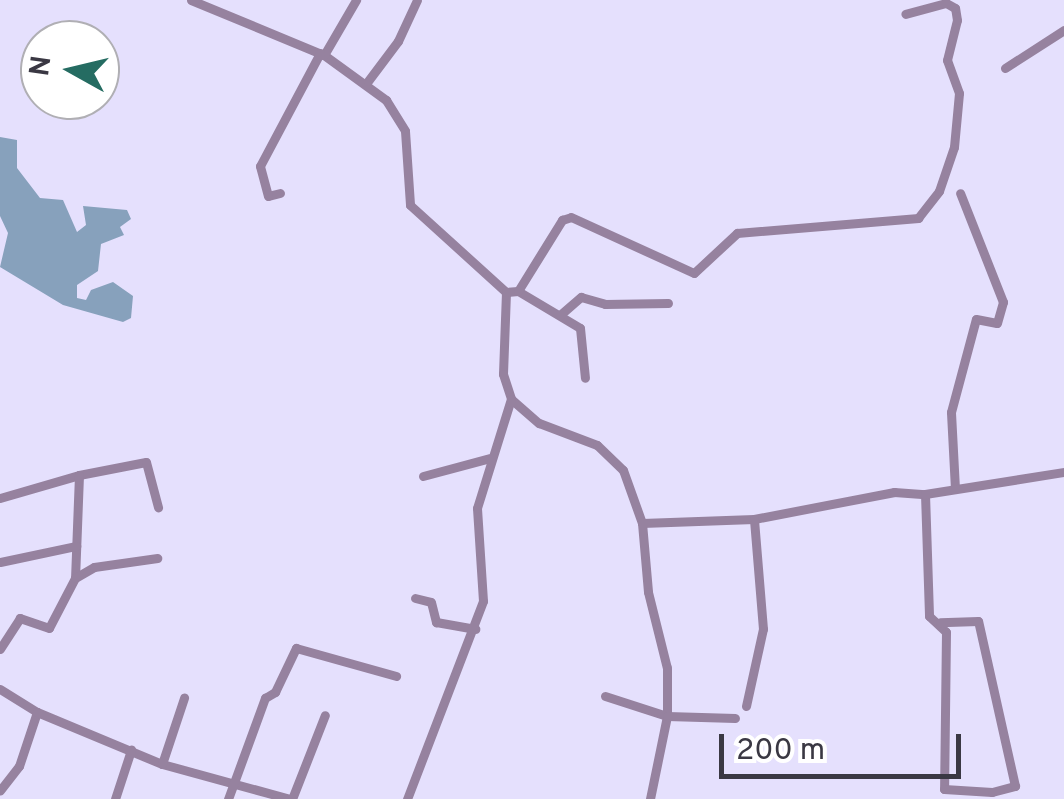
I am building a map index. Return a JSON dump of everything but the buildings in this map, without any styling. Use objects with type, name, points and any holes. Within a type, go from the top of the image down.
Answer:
[{"type":"street","points":[[191,0],[322,54],[368,81],[398,114],[405,132],[410,205],[506,292],[518,291],[580,328],[585,378]]},
{"type":"street","points":[[280,193],[268,196],[260,166],[356,0]]},
{"type":"street","points":[[368,81],[398,41],[417,0]]},
{"type":"street","points":[[518,291],[562,220],[571,218],[694,273],[737,232],[918,218],[939,191],[954,148],[959,93],[947,60],[956,8],[946,3],[905,14]]},
{"type":"street","points":[[1005,68],[1064,30]]},
{"type":"street","points":[[955,489],[951,412],[976,319],[996,323],[1003,302],[960,193]]},
{"type":"street","points":[[506,292],[503,374],[511,399],[539,423],[614,456],[642,522],[648,592],[668,668],[667,716],[650,799]]},
{"type":"street","points":[[560,315],[580,297],[605,304],[668,302]]},
{"type":"street","points":[[407,799],[475,629],[486,572],[477,508],[511,399]]},
{"type":"street","points":[[422,476],[490,458]]},
{"type":"street","points":[[0,498],[146,462],[158,508]]},
{"type":"street","points":[[642,522],[754,519],[894,492],[925,494],[1064,472]]},
{"type":"street","points":[[0,650],[20,618],[50,628],[75,578],[79,476]]},
{"type":"street","points":[[925,494],[929,616],[940,622],[978,622],[1015,786],[992,792],[944,790],[946,632],[940,622]]},
{"type":"street","points":[[746,706],[763,629],[754,519]]},
{"type":"street","points":[[0,562],[76,546]]},
{"type":"street","points":[[75,578],[94,567],[157,558]]},
{"type":"street","points":[[414,598],[431,602],[436,622],[475,629]]},
{"type":"street","points":[[228,799],[265,698],[275,692],[296,648],[396,676]]},
{"type":"street","points":[[0,690],[36,712],[162,764],[291,799],[325,715]]},
{"type":"street","points":[[604,696],[667,716],[734,718]]},
{"type":"street","points":[[162,764],[184,698]]},
{"type":"street","points":[[0,790],[19,766],[36,712]]},
{"type":"street","points":[[115,799],[131,750]]},
{"type":"water","points":[[0,137],[17,140],[17,168],[40,198],[63,200],[77,232],[86,225],[83,206],[127,210],[131,219],[120,227],[124,235],[101,244],[98,271],[77,285],[77,298],[86,300],[91,290],[113,282],[133,296],[131,318],[123,322],[63,305],[0,267],[8,233],[0,216]]}]
